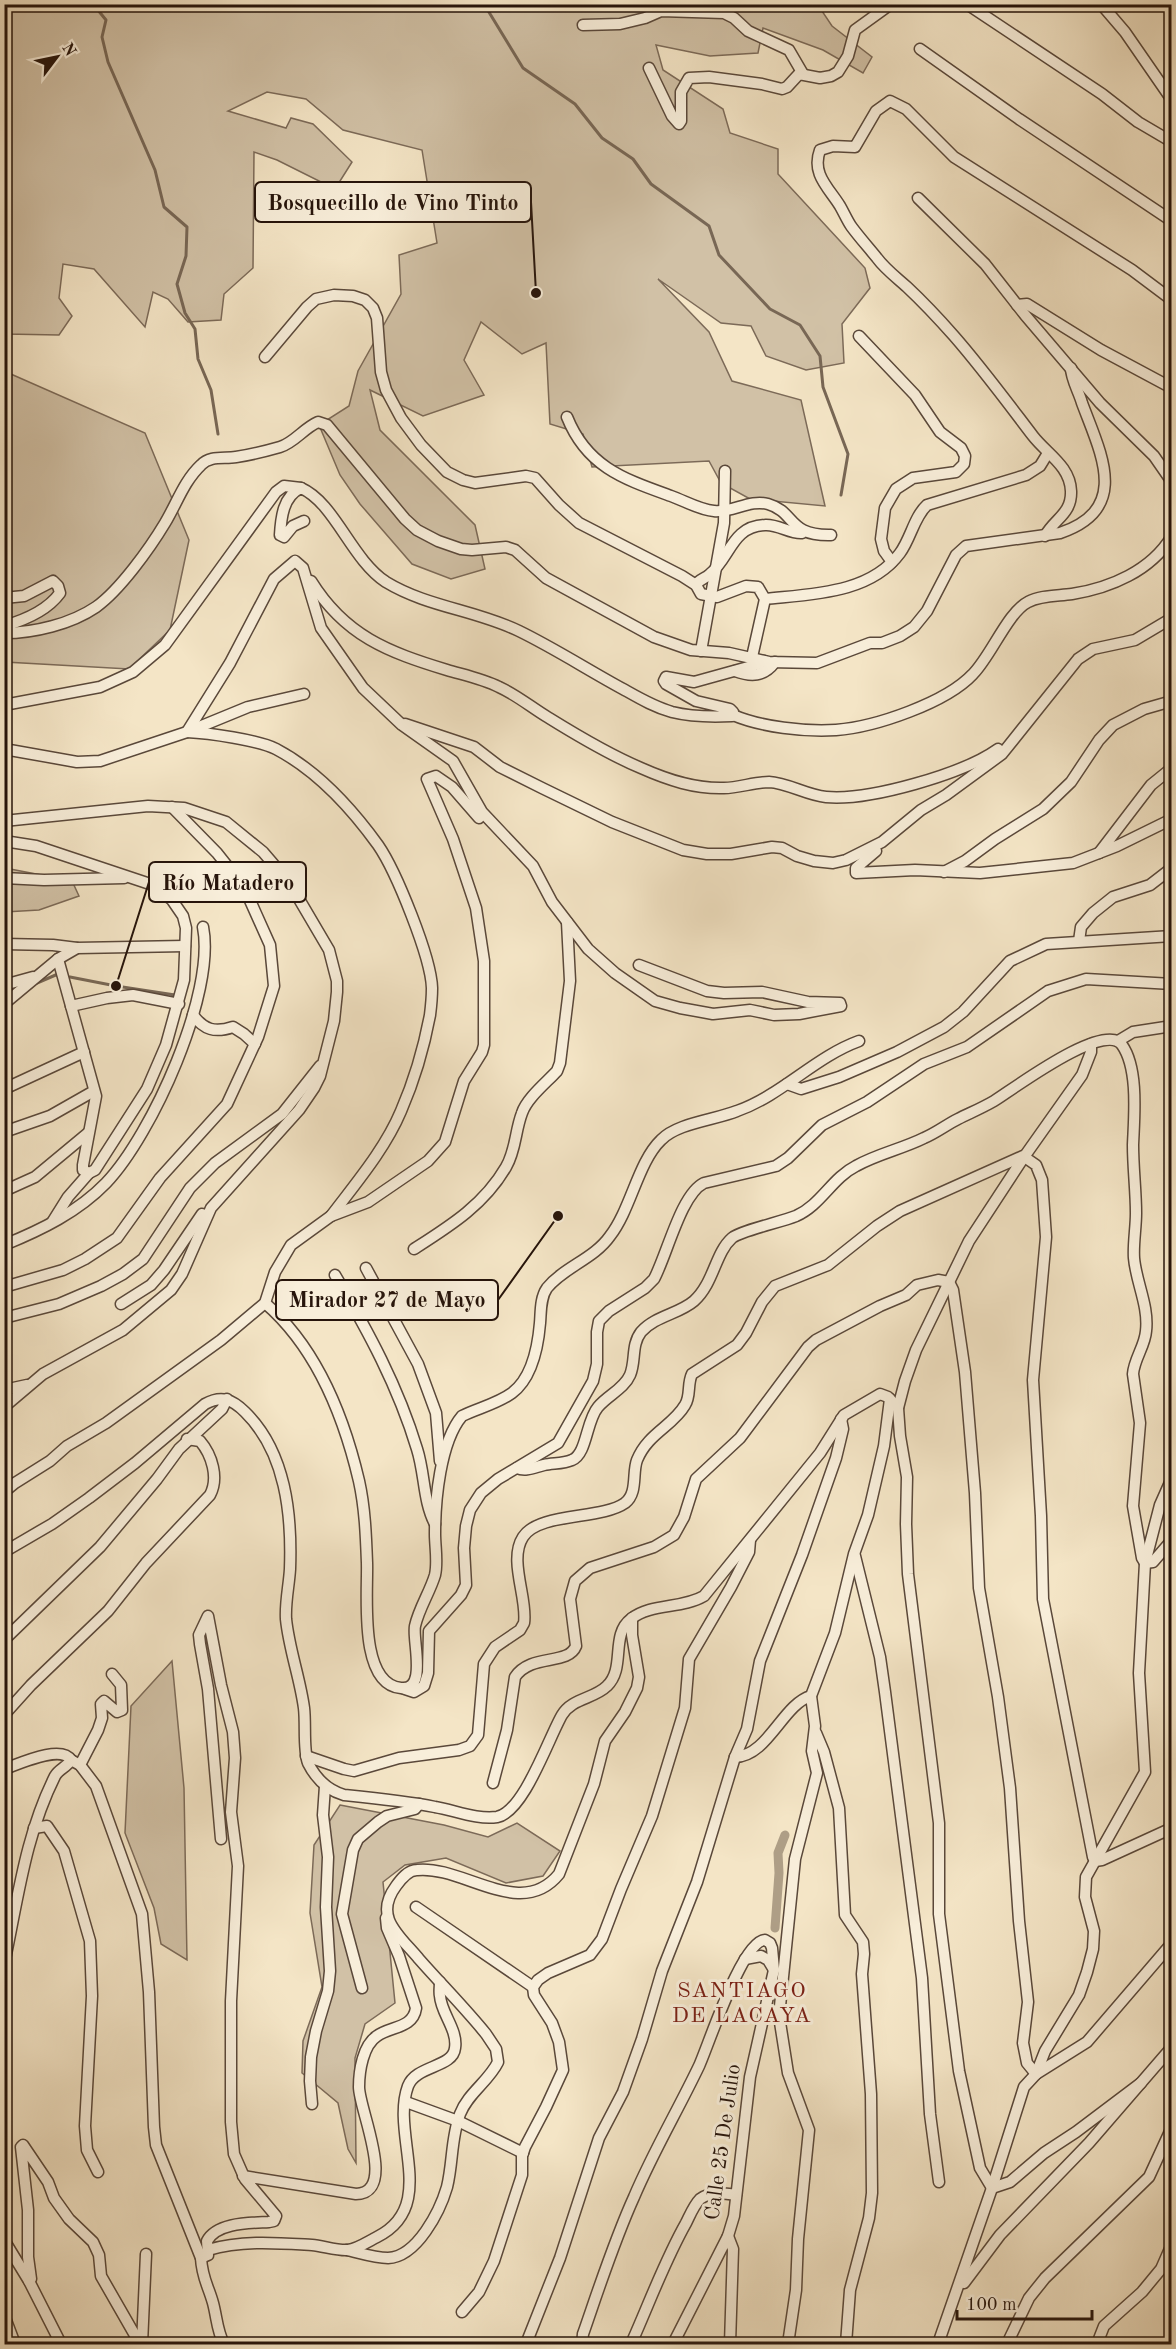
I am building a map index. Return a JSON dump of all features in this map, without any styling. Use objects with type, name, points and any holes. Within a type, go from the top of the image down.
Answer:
[{"type":"street","points":[[649,68],[677,124],[681,121],[681,92],[689,78],[708,77],[782,89],[787,87],[795,76],[803,74],[820,78],[831,76],[838,72],[848,56],[855,30],[891,4]]},
{"type":"street","points":[[967,4],[1102,94],[1138,122],[1172,142]]},
{"type":"street","points":[[1101,4],[1125,32],[1172,100]]},
{"type":"street","points":[[583,25],[620,24],[645,18],[661,11],[724,13],[734,18],[748,32],[789,50],[803,74]]},
{"type":"street","points":[[920,49],[1019,119],[1172,221]]},
{"type":"street","points":[[1045,536],[1067,511],[1071,493],[1068,475],[952,333],[877,259],[856,233],[840,205],[825,188],[818,164],[820,150],[833,146],[855,147],[876,111],[890,101],[906,109],[954,157],[1132,270],[1172,300]]},
{"type":"street","points":[[918,198],[985,264],[1017,305],[1115,419],[1154,456],[1172,482]]},
{"type":"street","points":[[265,357],[316,299],[334,295],[353,296],[365,300],[373,308],[377,318],[381,372],[386,390],[401,418],[421,445],[447,472],[475,483],[526,476],[535,478],[579,523],[696,585],[701,594],[717,597],[754,585],[762,591],[765,599],[752,657]]},
{"type":"street","points":[[1017,305],[1027,303],[1101,350],[1172,388]]},
{"type":"street","points":[[859,336],[915,395],[940,432],[962,448],[965,456],[964,464],[956,472],[913,478],[896,489],[885,508],[880,539],[884,551],[892,562]]},
{"type":"street","points":[[4,633],[33,631],[49,627],[85,613],[98,605],[149,546],[165,523],[184,486],[204,462],[283,446],[318,422],[327,425],[405,519],[417,530],[438,541],[461,549],[506,547],[515,550],[546,578],[636,629],[674,645],[770,662],[826,661],[870,643],[882,644],[914,627],[927,611],[961,550],[971,544],[1045,536],[1074,528],[1084,522],[1099,506],[1106,487],[1098,450],[1071,368]]},
{"type":"street","points":[[567,417],[574,434],[587,451],[621,477],[712,511],[759,503],[769,504],[777,508],[804,532],[831,535]]},
{"type":"street","points":[[765,599],[830,591],[868,580],[892,562],[903,548],[927,505],[1026,475],[1040,466],[1048,453]]},
{"type":"street","points":[[701,651],[717,566],[724,510],[725,471]]},
{"type":"street","points":[[4,705],[100,687],[134,672],[165,645],[276,492],[284,486],[301,488],[318,500],[365,564],[387,582],[426,601],[493,620],[519,631],[645,703],[694,716],[733,715],[751,722],[776,726],[835,730],[852,728],[922,707],[962,684],[975,673],[1015,613],[1023,605],[1033,600],[1087,591],[1116,582],[1148,564],[1172,536]]},
{"type":"street","points":[[301,488],[290,495],[286,502],[280,536],[284,537],[293,526],[304,521]]},
{"type":"street","points":[[696,585],[699,580],[712,573],[738,537],[753,528],[765,525],[798,534],[804,532]]},
{"type":"street","points":[[188,732],[230,663],[273,579],[295,561],[303,568],[336,615],[372,642],[414,660],[498,686],[549,718],[638,767],[677,782],[698,787],[725,788],[765,782],[777,783],[816,795],[850,796],[950,773],[975,763],[1014,740]]},
{"type":"street","points":[[303,568],[318,622],[328,640],[371,697],[402,725],[453,761],[482,812],[533,866],[552,902],[588,949],[615,973],[646,996],[667,1005],[713,1014],[750,1010],[786,1015],[841,1006],[840,1003],[808,1002],[762,992],[707,991],[639,965]]},
{"type":"street","points":[[4,598],[24,596],[52,581],[60,590],[51,604],[34,615],[4,626]]},
{"type":"street","points":[[402,725],[408,724],[474,747],[500,766],[542,788],[612,822],[683,850],[707,855],[731,854],[772,847],[782,848],[814,861],[833,862],[846,860],[886,838],[921,810],[981,771],[1002,754],[1078,659],[1093,650],[1136,640],[1172,618]]},
{"type":"street","points":[[733,715],[734,712],[730,709],[696,701],[666,684],[664,681],[666,677],[694,682],[735,670],[758,675],[769,670],[770,662]]},
{"type":"street","points":[[5,749],[77,762],[100,761],[188,732],[248,707],[304,694]]},
{"type":"street","points":[[944,872],[965,861],[1043,809],[1071,782],[1099,740],[1113,725],[1144,709],[1172,701]]},
{"type":"street","points":[[188,732],[211,734],[275,748],[327,785],[379,846],[408,904],[423,951],[432,986],[430,1014],[418,1063],[401,1112],[372,1161],[331,1216]]},
{"type":"street","points":[[1099,853],[1151,785],[1172,768]]},
{"type":"street","points":[[4,1492],[68,1446],[106,1424],[220,1340],[265,1303],[275,1272],[291,1245],[331,1216],[368,1202],[428,1161],[437,1152],[450,1131],[464,1081],[484,1045],[484,961],[476,908],[453,839],[427,779],[436,776],[452,787],[488,828],[536,877],[540,877]]},
{"type":"street","points":[[4,820],[148,806],[184,808],[217,818],[250,840],[287,880],[323,937],[334,964],[337,981],[336,1011],[320,1076],[308,1098],[211,1208],[202,1215],[158,1277],[121,1304]]},
{"type":"street","points":[[4,1287],[63,1270],[117,1238],[160,1178],[227,1104],[255,1044],[274,986],[270,945],[244,887],[217,853],[172,807]]},
{"type":"street","points":[[886,838],[887,842],[856,868],[856,873],[915,870],[980,873],[1073,863],[1172,819]]},
{"type":"street","points":[[4,841],[36,846],[153,885],[165,893],[178,908],[186,928],[184,980],[179,1004],[166,1045],[147,1089],[95,1170],[88,1173],[68,1197],[52,1223]]},
{"type":"street","points":[[1080,940],[1081,927],[1093,913],[1113,897],[1150,885],[1172,868]]},
{"type":"street","points":[[4,878],[44,880],[133,878]]},
{"type":"street","points":[[414,1249],[478,1205],[495,1184],[507,1165],[521,1114],[557,1071],[560,1063],[570,981],[567,921]]},
{"type":"street","points":[[4,1245],[52,1223],[77,1208],[106,1183],[146,1128],[193,1015],[201,981],[206,943],[203,927]]},
{"type":"street","points":[[787,1084],[801,1089],[814,1086],[897,1052],[955,1019],[1010,961],[1046,944],[1080,940],[1172,936]]},
{"type":"street","points":[[4,944],[77,948],[185,946]]},
{"type":"street","points":[[4,1004],[58,959],[77,948]]},
{"type":"street","points":[[58,959],[96,1096],[83,1167],[88,1173]]},
{"type":"street","points":[[4,985],[39,975]]},
{"type":"street","points":[[265,1303],[283,1318],[306,1353],[324,1381],[341,1421],[359,1482],[364,1521],[367,1568],[365,1610],[369,1641],[379,1674],[391,1687],[414,1692],[424,1686],[428,1673],[429,1631],[464,1592],[465,1535],[470,1510],[481,1493],[517,1468],[552,1448],[562,1438],[593,1381],[597,1364],[599,1321],[609,1311],[645,1288],[654,1279],[685,1206],[697,1186],[776,1166],[788,1158],[822,1125],[867,1102],[924,1064],[967,1047],[1048,991],[1086,979],[1172,984]]},
{"type":"street","points":[[71,1006],[133,995],[179,1004]]},
{"type":"street","points":[[193,1015],[200,1024],[219,1032],[233,1027],[255,1044]]},
{"type":"street","points":[[517,1468],[525,1470],[578,1457],[582,1452],[586,1432],[594,1413],[628,1379],[632,1367],[633,1350],[639,1336],[651,1324],[670,1312],[685,1308],[696,1299],[706,1287],[724,1249],[732,1238],[797,1216],[818,1201],[843,1174],[855,1166],[925,1138],[992,1102],[1069,1053],[1091,1044],[1118,1041],[1133,1032],[1172,1026]]},
{"type":"street","points":[[405,1689],[413,1684],[418,1674],[415,1626],[435,1574],[438,1482],[445,1450],[462,1416],[513,1393],[524,1380],[537,1348],[543,1294],[557,1278],[600,1248],[610,1236],[620,1221],[651,1153],[661,1139],[681,1128],[738,1111],[787,1084],[825,1057],[859,1041]]},
{"type":"street","points":[[1118,1041],[1126,1054],[1132,1078],[1136,1209],[1134,1258],[1146,1324],[1144,1341],[1133,1374],[1140,1423],[1133,1506],[1140,1553],[1145,1563]]},
{"type":"street","points":[[992,2188],[980,2168],[962,2089],[941,1934],[938,1895],[939,1823],[908,1574],[907,1478],[900,1443],[898,1408],[916,1350],[969,1241],[1024,1157],[1082,1075],[1091,1052],[1091,1044]]},
{"type":"street","points":[[4,1089],[84,1052]]},
{"type":"street","points":[[4,1318],[59,1304],[101,1286],[123,1274],[143,1259],[190,1188],[215,1163],[282,1114],[325,1059]]},
{"type":"street","points":[[4,1132],[50,1116],[94,1090]]},
{"type":"street","points":[[4,1191],[35,1177],[88,1133]]},
{"type":"street","points":[[306,1756],[354,1771],[399,1758],[459,1750],[470,1746],[478,1735],[484,1664],[495,1647],[520,1629],[524,1623],[519,1567],[520,1544],[523,1536],[532,1528],[566,1517],[610,1510],[628,1501],[633,1490],[639,1455],[653,1435],[685,1406],[692,1374],[737,1345],[767,1294],[776,1286],[828,1265],[877,1226],[900,1211],[1017,1157],[1024,1157],[1036,1165],[1042,1180],[1046,1237],[1033,1380],[1043,1599],[1091,1851],[1095,1861]]},
{"type":"street","points":[[4,1407],[43,1374],[123,1330],[166,1295],[182,1274],[211,1208]]},
{"type":"street","points":[[366,1268],[418,1364],[436,1413],[441,1470]]},
{"type":"street","points":[[335,1275],[373,1341],[398,1392],[418,1451],[428,1511],[435,1524]]},
{"type":"street","points":[[493,1783],[507,1730],[514,1677],[530,1664],[564,1657],[574,1651],[576,1646],[570,1599],[571,1589],[581,1574],[600,1563],[654,1547],[674,1535],[684,1517],[696,1479],[740,1438],[808,1347],[816,1340],[906,1295],[917,1285],[938,1280],[949,1282]]},
{"type":"street","points":[[949,1282],[953,1290],[965,1372],[980,1588],[1010,1788],[1019,1921],[1028,2002],[1023,2043],[1027,2062],[1036,2074]]},
{"type":"street","points":[[4,1390],[30,1384]]},
{"type":"street","points":[[4,1552],[80,1505],[135,1463],[205,1404],[219,1398],[227,1399],[239,1406],[258,1427],[277,1462],[281,1475],[291,1544],[286,1607],[287,1623],[304,1708],[306,1756],[316,1777],[325,1786],[344,1795],[418,1804],[490,1817],[506,1814],[513,1808],[542,1758],[566,1709],[577,1701],[598,1692],[612,1681],[623,1629],[632,1618],[650,1610],[696,1600],[704,1596],[820,1453],[841,1419],[848,1412],[874,1397],[885,1395],[898,1408]]},
{"type":"street","points":[[4,1640],[100,1547],[158,1479],[187,1439],[222,1410],[227,1399]]},
{"type":"street","points":[[846,2344],[850,2290],[869,2218],[872,2193],[871,2094],[862,1974],[864,1954],[863,1942],[845,1915],[839,1808],[824,1752],[816,1733],[811,1696],[835,1634],[854,1554],[868,1515],[879,1468],[890,1399]]},
{"type":"street","points":[[526,2344],[560,2258],[599,2138],[623,2092],[642,2039],[662,1971],[697,1882],[735,1757],[747,1729],[760,1661],[802,1555],[836,1458],[843,1429],[841,1419]]},
{"type":"street","points":[[4,1715],[31,1685],[108,1611],[146,1563],[210,1495],[215,1486],[212,1461],[200,1441],[187,1439]]},
{"type":"street","points":[[1036,2074],[1044,2051],[1079,1995],[1088,1972],[1094,1931],[1085,1898],[1086,1877],[1145,1772],[1139,1673],[1145,1563],[1160,1505],[1172,1478]]},
{"type":"street","points":[[462,2312],[479,2292],[494,2261],[522,2175],[523,2153],[563,2070],[559,2042],[552,2023],[534,1995],[533,1987],[548,1973],[591,1955],[602,1939],[652,1816],[685,1708],[689,1659],[749,1552],[750,1540]]},
{"type":"street","points":[[1145,1563],[1153,1562],[1158,1558],[1172,1540]]},
{"type":"street","points":[[854,1554],[880,1657],[885,1692],[922,1978],[930,2114],[939,2182]]},
{"type":"street","points":[[221,1839],[208,1689],[199,1635],[207,1616],[233,1732],[235,1758],[231,1812],[238,1866],[231,2001],[231,2122],[234,2154],[243,2176],[274,2211],[275,2218],[269,2222],[236,2225],[217,2232],[208,2239],[202,2274],[210,2292],[218,2329],[224,2344]]},
{"type":"street","points":[[243,2176],[356,2194],[364,2193],[373,2186],[376,2161],[360,2100],[360,2070],[369,2043],[376,2036],[407,2023],[415,2015],[416,2008],[387,1928],[387,1903],[395,1887],[413,1870],[432,1870],[508,1893],[535,1890],[552,1883],[559,1874],[586,1806],[605,1741],[625,1712],[637,1688],[639,1677],[632,1635],[632,1618]]},
{"type":"street","points":[[4,1964],[22,1866],[34,1828],[56,1774],[75,1762],[98,1730],[102,1718],[101,1704],[104,1701],[117,1713],[122,1710],[121,1685],[112,1674]]},
{"type":"street","points":[[735,1757],[747,1755],[778,1728],[802,1700],[811,1696]]},
{"type":"street","points":[[788,2344],[796,2290],[798,2239],[809,2130],[788,2073],[775,1996],[795,1859],[817,1773],[813,1751],[816,1733]]},
{"type":"street","points":[[4,1769],[39,1757],[61,1753],[68,1755],[96,1785],[102,1799],[142,1914],[150,1992],[156,2145],[205,2254]]},
{"type":"street","points":[[312,2104],[311,2057],[317,2025],[328,1991],[330,1971],[326,1907],[328,1857],[323,1815],[325,1786]]},
{"type":"street","points":[[362,1988],[342,1914],[353,1850],[358,1839],[378,1822],[387,1816],[415,1809],[418,1804]]},
{"type":"street","points":[[34,1828],[47,1826],[64,1851],[90,1941],[92,1996],[85,2126],[87,2150],[98,2172]]},
{"type":"street","points":[[1095,1861],[1108,1858],[1172,1828]]},
{"type":"street","points":[[416,1907],[533,1987]]},
{"type":"street","points":[[205,2254],[225,2245],[261,2243],[312,2245],[388,2258],[405,2254],[420,2238],[431,2221],[447,2186],[452,2144],[458,2121],[466,2103],[495,2068],[498,2055],[486,2034],[402,1939],[386,1914]]},
{"type":"street","points":[[582,2344],[583,2334],[634,2197],[699,2066],[728,1993],[745,1959],[757,1942],[765,1940],[770,1943],[774,1970]]},
{"type":"street","points":[[938,2344],[1024,2087],[1036,2074],[1087,2042],[1172,1943]]},
{"type":"street","points":[[745,1959],[756,1955],[764,1956],[774,1970]]},
{"type":"street","name":"Calle 25 De Julio","points":[[673,2344],[718,2251],[728,2236],[734,2216],[750,2077],[756,2047],[775,1996],[774,1970]]},
{"type":"street","points":[[347,2250],[392,2229],[403,2212],[411,2183],[404,2112],[407,2088],[418,2073],[444,2062],[453,2054],[456,2047],[440,1997],[440,1982]]},
{"type":"street","points":[[956,2294],[981,2257],[1000,2235],[1089,2143],[1172,2047]]},
{"type":"street","points":[[992,2188],[1010,2182],[1044,2153],[1104,2111],[1132,2087],[1141,2083]]},
{"type":"street","points":[[406,2102],[458,2121],[523,2153]]},
{"type":"street","points":[[1007,2344],[1029,2298],[1045,2278],[1149,2177],[1172,2127]]},
{"type":"street","points":[[29,2281],[31,2278],[28,2257],[28,2210],[22,2145],[48,2182],[54,2198],[69,2219],[93,2242],[99,2255],[101,2276],[141,2344]]},
{"type":"street","points":[[631,2344],[671,2250],[696,2204],[705,2197],[720,2192],[736,2195]]},
{"type":"street","points":[[728,2236],[733,2249],[730,2344]]},
{"type":"street","points":[[4,2240],[29,2281],[61,2344]]},
{"type":"street","points":[[1097,2344],[1104,2326],[1142,2292],[1161,2270],[1172,2244]]},
{"type":"street","points":[[141,2344],[146,2254]]},
{"type":"street","points":[[4,2315],[15,2344]]},
{"type":"shaded area","points":[[5,5],[818,5],[832,26],[872,57],[863,73],[823,50],[763,28],[758,53],[710,56],[656,45],[663,70],[723,109],[730,133],[778,149],[778,174],[865,268],[870,288],[842,324],[844,363],[806,370],[766,356],[751,326],[721,323],[658,279],[709,332],[732,381],[801,400],[825,506],[750,499],[721,483],[709,461],[592,467],[583,434],[550,424],[546,343],[522,354],[481,322],[464,360],[484,395],[423,416],[370,390],[380,430],[475,525],[485,569],[451,579],[412,564],[360,504],[340,475],[319,425],[349,406],[358,371],[401,294],[399,255],[437,243],[422,150],[343,130],[306,99],[267,92],[228,111],[286,128],[291,118],[313,124],[352,162],[335,189],[277,160],[254,152],[253,268],[224,294],[221,320],[188,322],[168,299],[153,292],[145,327],[94,269],[63,264],[59,298],[72,316],[59,335],[5,334]]},
{"type":"shaded area","points":[[4,371],[145,433],[189,540],[170,630],[129,669],[5,662]]},
{"type":"shaded area","points":[[5,868],[72,881],[79,896],[39,910],[5,912]]},
{"type":"shaded area","points":[[172,1661],[184,1788],[187,1960],[161,1944],[154,1908],[125,1833],[131,1706]]},
{"type":"shaded area","points":[[340,1805],[444,1825],[488,1837],[517,1823],[560,1851],[543,1876],[506,1883],[446,1858],[405,1865],[383,1882],[395,2003],[365,2024],[355,2058],[356,2163],[348,2149],[338,2103],[302,2073],[303,2041],[322,1987],[310,1913],[314,1845]]},
{"type":"waterway","points":[[93,4],[106,20],[102,37],[108,62],[155,170],[164,207],[187,227],[186,256],[177,284],[185,313],[195,329],[198,359],[211,390],[218,434]]},
{"type":"waterway","points":[[484,4],[523,68],[575,104],[602,138],[633,159],[651,184],[709,226],[719,255],[770,309],[800,325],[820,356],[823,387],[848,454],[841,495]]},
{"type":"waterway","points":[[37,983],[58,974]]},
{"type":"waterway","points":[[70,977],[175,995]]},
{"type":"waterway","points":[[775,1928],[778,1853],[785,1835]]},
{"type":"place","name":"Bosquecillo de Vino Tinto","points":[[536,293]]},
{"type":"place","name":"Río Matadero","points":[[116,986]]},
{"type":"place","name":"Mirador 27 de Mayo","points":[[558,1216]]},
{"type":"district","name":"SANTIAGO DE LACAYA","points":[[742,2002]]}]
